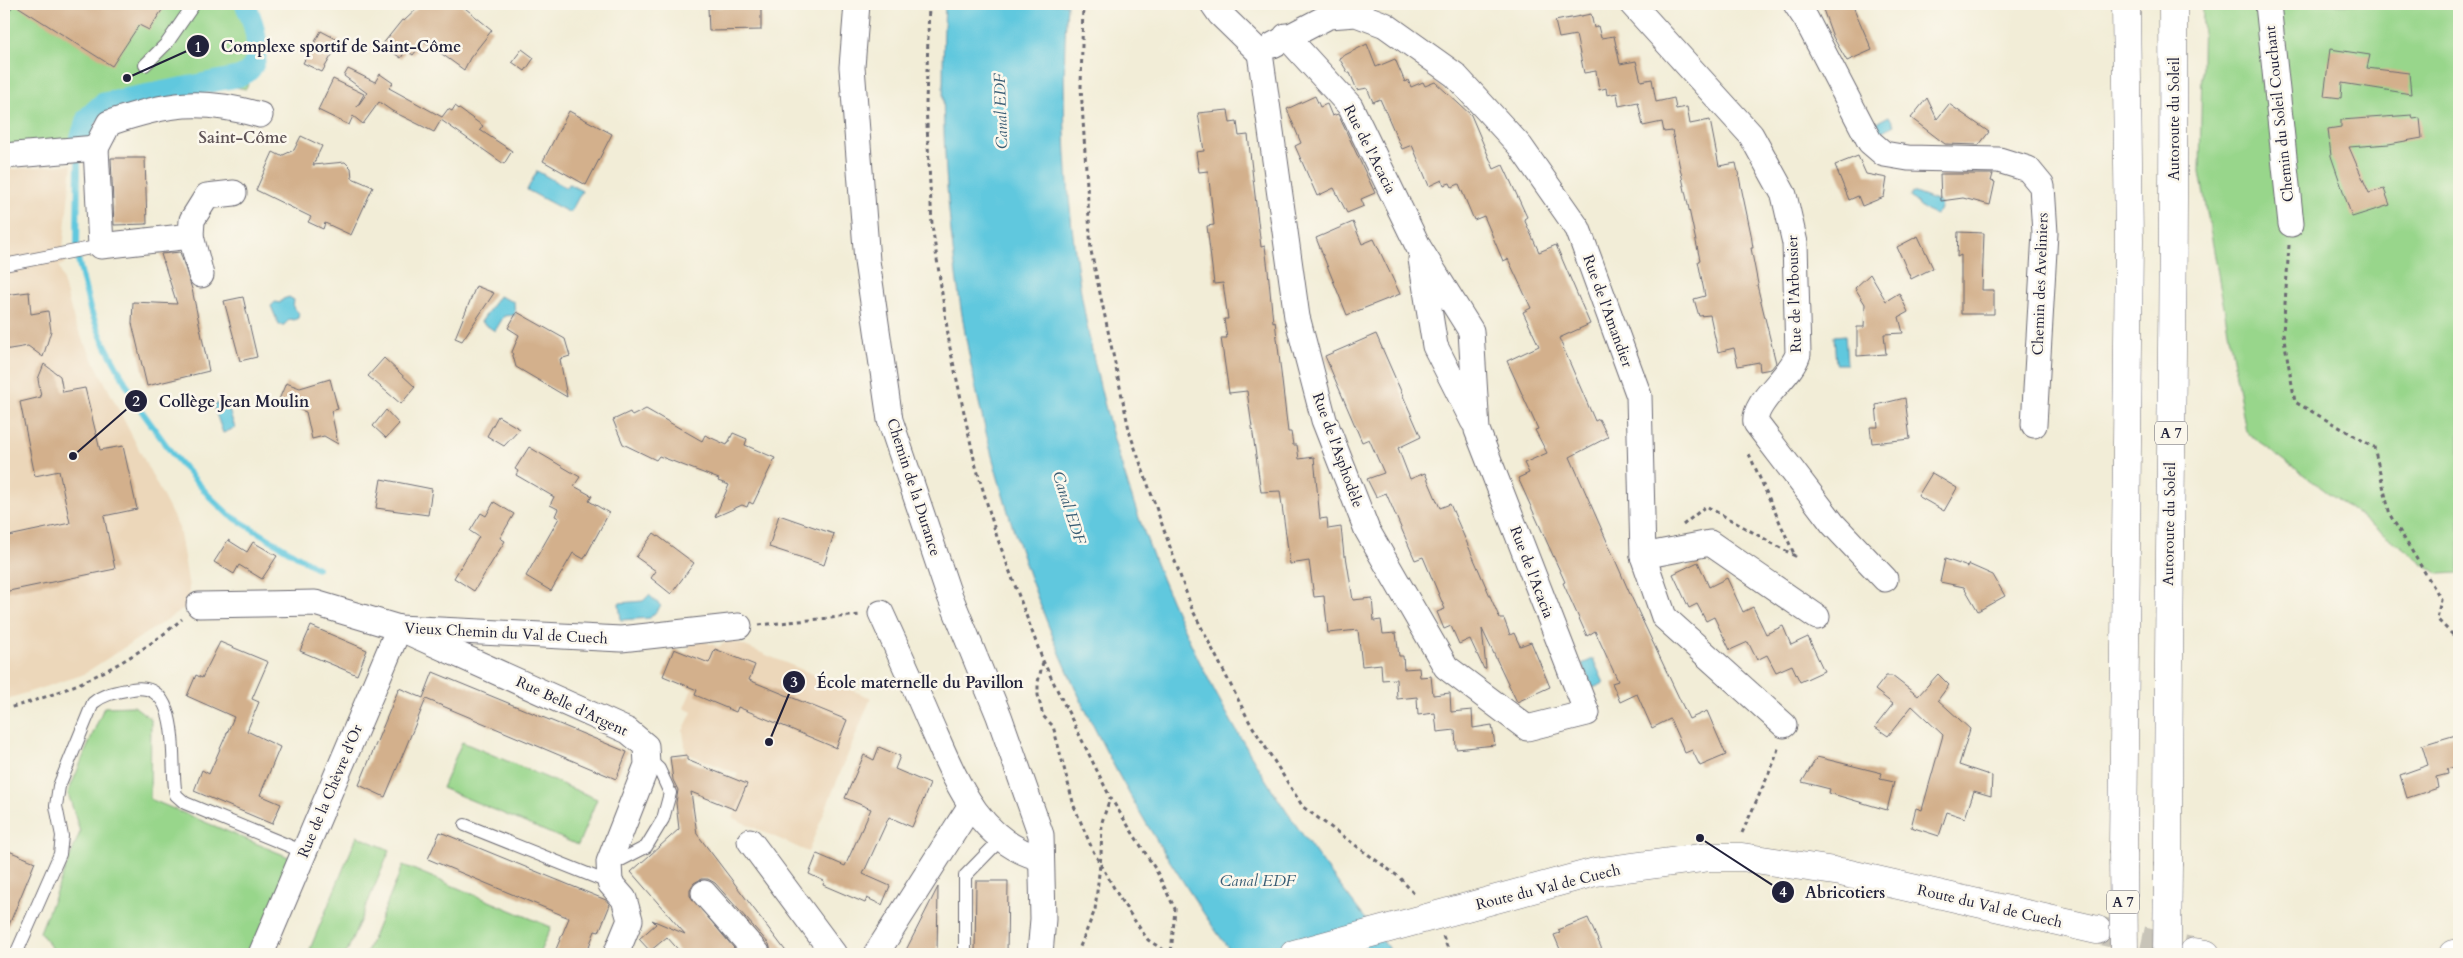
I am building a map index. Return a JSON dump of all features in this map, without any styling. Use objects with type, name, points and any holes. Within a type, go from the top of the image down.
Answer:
[{"type":"main road","name":"A 7","points":[[2124,954],[2123,850],[2128,241],[2126,4]]},
{"type":"main road","name":"Autoroute du Soleil","points":[[2167,954],[2168,590],[2174,210],[2173,4]]},
{"type":"main road","name":"Route du Val de Cuech","points":[[1294,954],[1595,872],[1692,858],[1742,857],[1841,872],[2097,930]]},
{"type":"main road","points":[[2454,954],[2459,953]]},
{"type":"street","name":"Chemin de la Durance","points":[[857,4],[852,68],[867,261],[890,420],[947,589],[999,716],[1041,835],[1043,919],[1040,954]]},
{"type":"street","points":[[1213,4],[1220,14],[1260,53]]},
{"type":"street","name":"Rue de l'Arbousier","points":[[1632,4],[1751,135],[1784,195],[1795,243],[1798,354],[1795,364],[1754,416],[1756,423],[1833,524],[1885,579]]},
{"type":"street","name":"Chemin des Aveliniers","points":[[1796,4],[1806,19],[1870,142],[1884,154],[1908,158],[1999,160],[2028,169],[2042,186],[2045,233],[2034,425]]},
{"type":"street","name":"Chemin du Soleil Couchant","points":[[2268,4],[2291,224]]},
{"type":"street","name":"Rue de l'Amandier","points":[[1260,53],[1286,36],[1329,16],[1356,14],[1385,24],[1455,75],[1520,146],[1578,229],[1639,396],[1643,556],[1664,617],[1784,725]]},
{"type":"street","name":"Rue de l'Acacia","points":[[1286,36],[1350,106],[1420,248],[1471,330],[1478,430]]},
{"type":"street","name":"Rue de l'Asphodèle","points":[[1260,53],[1297,317],[1324,420],[1367,530],[1446,667],[1527,728],[1586,713]]},
{"type":"street","points":[[191,236],[100,246],[96,148],[109,124],[138,114],[175,106],[208,104],[230,106],[260,115]]},
{"type":"street","points":[[4,156],[96,148]]},
{"type":"street","points":[[201,275],[191,236],[192,220],[207,196],[234,194]]},
{"type":"street","name":"Rue de l'Acacia","points":[[1420,248],[1435,346],[1478,430],[1586,713]]},
{"type":"street","points":[[1643,556],[1710,543],[1817,617]]},
{"type":"street","name":"Vieux Chemin du Val de Cuech","points":[[199,605],[315,604],[399,628],[622,639],[739,626]]},
{"type":"street","points":[[881,613],[963,794],[987,826],[1001,839],[1023,854],[1041,858]]},
{"type":"street","name":"Rue Belle d'Argent","points":[[399,628],[628,731],[646,746],[646,757]]},
{"type":"street","name":"Rue de la Chèvre d'Or","points":[[263,954],[399,628]]},
{"type":"street","points":[[616,954],[630,920],[624,899],[610,875],[646,766],[646,757]]},
{"type":"street","points":[[876,954],[971,804]]},
{"type":"street","points":[[750,841],[834,954]]},
{"type":"street","points":[[704,893],[758,954]]},
{"type":"lane","points":[[146,65],[167,43],[194,4]]},
{"type":"lane","points":[[4,265],[100,246]]},
{"type":"lane","points":[[16,954],[60,854],[62,836],[56,806],[59,786],[93,703],[104,694],[142,687],[159,694],[168,710],[176,795],[185,803],[304,852]]},
{"type":"lane","points":[[465,825],[610,875],[646,847],[663,819],[670,793],[659,769],[646,757]]},
{"type":"lane","points":[[965,954],[965,876],[1001,839]]},
{"type":"path","points":[[929,4],[926,104],[932,225],[950,348],[975,463],[994,528],[1043,661],[1110,797],[1156,870],[1176,909],[1171,954],[1148,940],[1100,864],[1074,806],[1053,726],[1043,716],[1038,695],[1038,682],[1043,661]]},
{"type":"path","points":[[1083,4],[1081,86],[1091,251],[1130,434],[1192,610],[1249,721],[1303,808],[1399,877],[1424,920]]},
{"type":"path","points":[[2291,224],[2283,333],[2295,402],[2374,447],[2390,515],[2441,599],[2437,618],[2459,641]]},
{"type":"path","points":[[1678,528],[1706,506],[1795,556],[1748,450]]},
{"type":"path","points":[[4,709],[28,704],[91,678],[157,641],[199,605]]},
{"type":"path","points":[[739,626],[881,613]]},
{"type":"path","points":[[1727,857],[1750,820],[1758,794],[1774,762],[1784,725]]},
{"type":"path","points":[[1077,954],[1095,910],[1102,822],[1110,797]]},
{"type":"shaded area","points":[[72,164],[63,249],[65,263],[59,266],[75,324],[179,528],[189,587],[188,606],[82,675],[4,700],[4,170]]},
{"type":"shaded area","points":[[694,637],[718,647],[730,640],[871,698],[808,852],[733,818],[747,784],[736,780],[738,774],[686,753],[683,731],[692,712],[684,708],[692,689],[663,676],[674,649],[686,654]]},
{"type":"green space","points":[[4,4],[248,4],[255,46],[251,77],[246,89],[229,86],[138,100],[116,106],[94,120],[85,141],[4,145]]},
{"type":"green space","points":[[2203,4],[2459,4],[2459,573],[2438,574],[2246,432],[2200,172]]},
{"type":"green space","points":[[134,706],[151,719],[150,799],[291,858],[254,954],[63,954],[53,950],[40,932],[80,832],[68,793],[104,707]]},
{"type":"green space","points":[[462,742],[597,799],[578,845],[442,788]]},
{"type":"green space","points":[[357,836],[390,850],[346,954],[324,954],[310,949]]},
{"type":"green space","points":[[403,865],[551,927],[539,954],[366,954]]},
{"type":"water","name":"Canal EDF","points":[[945,4],[1067,4],[1064,101],[1069,199],[1082,296],[1101,392],[1128,486],[1162,578],[1202,667],[1249,752],[1282,805],[1336,881],[1393,954],[1233,954],[1205,916],[1162,849],[1107,752],[1059,652],[1020,549],[989,443],[965,335],[950,226],[944,115]]},
{"type":"water","points":[[1889,116],[1894,125],[1875,135],[1870,126]]},
{"type":"water","points":[[537,171],[567,188],[569,184],[582,191],[570,213],[527,190]]},
{"type":"water","points":[[1912,192],[1939,202],[1941,204],[1939,211],[1935,215],[1926,211],[1910,197]]},
{"type":"water","points":[[499,296],[514,302],[515,315],[504,316],[495,331],[481,322]]},
{"type":"water","points":[[289,297],[294,300],[293,307],[299,313],[298,318],[290,319],[284,325],[279,325],[271,306],[275,302],[280,303],[283,299]]},
{"type":"water","points":[[1845,335],[1847,364],[1836,364],[1834,336]]},
{"type":"water","points":[[226,401],[235,428],[223,433],[213,405]]},
{"type":"water","points":[[649,595],[661,606],[650,618],[621,620],[619,603],[643,601]]},
{"type":"water","points":[[1593,659],[1604,683],[1593,688],[1582,664]]},
{"type":"building","points":[[14,4],[166,4],[149,30],[139,25],[112,66]]},
{"type":"building","points":[[422,4],[460,4],[492,30],[470,58],[464,70],[424,41],[413,55],[406,50],[401,58],[382,45],[402,20],[404,21]]},
{"type":"building","points":[[1821,4],[1852,4],[1872,50],[1847,61],[1833,37]]},
{"type":"building","points":[[761,6],[761,30],[709,31],[708,8]]},
{"type":"building","points":[[1591,14],[1594,28],[1598,26],[1601,38],[1614,36],[1620,64],[1636,61],[1641,81],[1652,79],[1656,102],[1674,98],[1676,109],[1687,107],[1690,124],[1710,120],[1719,166],[1736,163],[1751,234],[1753,248],[1751,248],[1757,285],[1776,363],[1771,369],[1760,371],[1759,362],[1738,366],[1734,348],[1718,352],[1710,315],[1699,316],[1694,299],[1705,296],[1698,261],[1700,260],[1672,131],[1664,132],[1662,122],[1643,126],[1638,102],[1619,106],[1617,93],[1607,95],[1606,88],[1599,90],[1596,71],[1584,73],[1576,35],[1559,38],[1555,21]]},
{"type":"building","points":[[321,31],[340,41],[322,72],[303,63]]},
{"type":"building","points":[[1367,44],[1376,67],[1395,59],[1405,82],[1408,80],[1411,87],[1423,82],[1425,86],[1435,82],[1471,115],[1494,169],[1503,165],[1527,217],[1524,219],[1539,252],[1556,245],[1590,324],[1559,338],[1595,421],[1599,419],[1608,437],[1570,457],[1630,594],[1689,719],[1707,711],[1726,755],[1700,766],[1692,750],[1685,753],[1670,719],[1652,728],[1637,694],[1620,702],[1612,683],[1618,681],[1595,631],[1587,636],[1518,478],[1529,473],[1524,463],[1547,453],[1535,430],[1538,429],[1507,361],[1539,346],[1523,312],[1531,308],[1508,259],[1503,261],[1484,216],[1474,220],[1459,184],[1452,187],[1450,183],[1444,185],[1442,180],[1429,186],[1412,145],[1402,149],[1380,99],[1373,102],[1367,88],[1357,90],[1350,73],[1348,73],[1339,58]]},
{"type":"building","points":[[522,49],[534,58],[525,71],[512,62]]},
{"type":"building","points":[[2330,49],[2370,55],[2367,68],[2409,73],[2411,94],[2342,83],[2341,98],[2324,96]]},
{"type":"building","points":[[348,69],[375,82],[380,74],[393,83],[389,88],[442,117],[448,109],[452,111],[455,106],[483,126],[480,130],[512,151],[504,164],[441,120],[434,132],[392,111],[379,102],[363,124],[353,116],[349,125],[318,110],[333,79],[364,94],[357,107],[367,93],[344,76]]},
{"type":"building","points":[[1315,96],[1320,107],[1327,104],[1332,116],[1338,114],[1375,193],[1361,199],[1364,206],[1347,213],[1334,188],[1317,196],[1295,146],[1301,143],[1287,109]]},
{"type":"building","points":[[1927,98],[1937,119],[1949,104],[1989,132],[1979,145],[1945,144],[1911,118]]},
{"type":"building","points":[[1228,110],[1230,123],[1237,122],[1239,136],[1248,135],[1261,247],[1265,246],[1288,432],[1291,432],[1293,445],[1297,445],[1299,459],[1314,457],[1320,519],[1327,518],[1328,529],[1341,527],[1344,556],[1346,556],[1353,600],[1372,598],[1374,621],[1381,620],[1383,634],[1396,633],[1399,656],[1403,656],[1404,669],[1419,668],[1420,677],[1431,676],[1433,695],[1450,693],[1451,712],[1472,710],[1473,728],[1492,725],[1495,745],[1456,749],[1455,730],[1437,732],[1435,713],[1418,715],[1417,697],[1397,699],[1396,679],[1382,680],[1381,664],[1362,666],[1358,630],[1328,633],[1324,596],[1314,597],[1309,561],[1290,564],[1280,491],[1261,492],[1247,391],[1229,393],[1221,338],[1227,338],[1224,319],[1228,319],[1223,283],[1214,284],[1207,226],[1214,225],[1208,171],[1199,172],[1196,152],[1204,151],[1198,113]]},
{"type":"building","points":[[569,111],[612,134],[586,185],[543,161]]},
{"type":"building","points":[[2412,115],[2413,119],[2420,118],[2422,138],[2389,144],[2349,147],[2369,193],[2384,189],[2390,205],[2352,217],[2331,156],[2328,129],[2341,127],[2341,120]]},
{"type":"building","points":[[301,136],[322,146],[313,165],[345,162],[351,168],[352,178],[373,187],[351,235],[325,223],[323,229],[308,222],[311,217],[256,190],[273,152],[281,156],[294,150]]},
{"type":"building","points":[[1858,156],[1866,174],[1887,178],[1884,197],[1862,206],[1858,196],[1849,200],[1835,165]]},
{"type":"building","points":[[111,158],[145,158],[147,224],[114,225]]},
{"type":"building","points":[[1940,174],[1993,174],[1991,181],[1995,182],[1990,205],[1963,198],[1941,201]]},
{"type":"building","points":[[1353,222],[1362,244],[1374,239],[1400,294],[1347,315],[1316,238]]},
{"type":"building","points":[[1958,232],[1984,233],[1982,290],[1994,290],[1994,314],[1961,314],[1961,255],[1957,257]]},
{"type":"building","points":[[1918,236],[1933,268],[1911,279],[1897,247]]},
{"type":"building","points":[[180,252],[192,289],[209,371],[147,386],[132,323],[133,302],[177,304],[161,254]]},
{"type":"building","points":[[1870,274],[1886,301],[1899,293],[1908,312],[1899,317],[1903,333],[1884,334],[1886,354],[1857,356],[1857,327],[1864,327],[1865,304],[1855,288]]},
{"type":"building","points":[[476,286],[494,293],[462,341],[455,338]]},
{"type":"building","points":[[29,292],[31,314],[48,311],[51,331],[43,357],[28,346],[4,350],[4,295]]},
{"type":"building","points":[[243,297],[257,357],[240,361],[224,301]]},
{"type":"building","points":[[517,312],[565,339],[570,356],[560,359],[567,397],[516,367],[512,352],[519,335],[508,328]]},
{"type":"building","points":[[1376,334],[1421,437],[1398,448],[1410,479],[1425,473],[1440,508],[1450,504],[1500,619],[1504,619],[1510,635],[1514,633],[1520,646],[1531,642],[1550,687],[1517,702],[1482,629],[1486,668],[1484,669],[1470,639],[1459,644],[1451,626],[1444,629],[1437,612],[1445,609],[1423,557],[1415,560],[1386,493],[1376,497],[1367,479],[1384,473],[1369,439],[1362,442],[1325,356]]},
{"type":"building","points":[[384,358],[415,387],[401,404],[368,376]]},
{"type":"building","points":[[44,364],[60,376],[63,392],[85,388],[100,450],[123,446],[137,509],[104,516],[115,569],[4,592],[4,537],[70,523],[59,471],[35,476],[20,402],[41,397],[38,379]]},
{"type":"building","points":[[330,379],[338,409],[331,411],[338,444],[324,436],[312,439],[306,412],[278,402],[286,383],[300,388]]},
{"type":"building","points":[[1905,398],[1910,439],[1872,443],[1870,427],[1878,427],[1876,405]]},
{"type":"building","points":[[646,409],[702,441],[705,435],[727,445],[733,433],[747,439],[745,445],[775,458],[753,504],[749,502],[747,507],[742,505],[715,517],[729,485],[718,481],[719,479],[659,456],[656,460],[623,444],[613,420],[630,412],[632,416]]},
{"type":"building","points":[[386,410],[399,424],[386,438],[373,426]]},
{"type":"building","points":[[498,416],[520,429],[504,446],[487,436]]},
{"type":"building","points":[[529,447],[580,477],[574,486],[592,496],[589,501],[609,513],[584,559],[573,553],[551,591],[526,576],[559,518],[555,516],[558,509],[550,505],[554,497],[516,475],[518,471],[515,469]]},
{"type":"building","points":[[1932,473],[1957,488],[1944,511],[1918,496]]},
{"type":"building","points":[[381,479],[432,489],[428,515],[376,508]]},
{"type":"building","points":[[494,502],[514,514],[500,538],[505,541],[474,591],[454,578],[479,537],[470,531],[481,513],[486,516]]},
{"type":"building","points":[[779,515],[834,534],[824,565],[769,547]]},
{"type":"building","points":[[654,533],[694,563],[671,594],[651,578],[656,571],[636,557]]},
{"type":"building","points":[[228,540],[247,552],[253,542],[277,556],[262,579],[239,565],[234,574],[214,562]]},
{"type":"building","points":[[1945,559],[1968,567],[1968,564],[1993,575],[2005,596],[1978,611],[1964,587],[1940,582]]},
{"type":"building","points":[[1698,562],[1709,587],[1727,578],[1743,612],[1753,607],[1766,634],[1783,626],[1791,645],[1808,637],[1824,671],[1800,682],[1792,665],[1776,672],[1767,655],[1757,660],[1748,642],[1730,650],[1714,617],[1706,621],[1697,604],[1689,608],[1673,574]]},
{"type":"building","points":[[311,626],[367,650],[357,675],[300,651]]},
{"type":"building","points":[[220,642],[268,662],[252,699],[259,702],[247,731],[280,747],[260,795],[281,804],[272,824],[194,791],[202,770],[209,774],[234,717],[187,696],[196,675],[202,678]]},
{"type":"building","points":[[674,649],[709,663],[715,649],[755,665],[749,680],[847,720],[836,748],[738,707],[736,712],[695,695],[697,690],[663,676]]},
{"type":"building","points":[[433,672],[627,752],[616,779],[426,699],[385,797],[359,785],[399,688],[423,698]]},
{"type":"building","points":[[1938,674],[1949,685],[1938,700],[1970,729],[1959,765],[1992,776],[1991,796],[1974,791],[1965,818],[1947,812],[1939,836],[1911,827],[1916,808],[1922,810],[1943,735],[1912,706],[1888,736],[1875,727],[1893,704],[1875,690],[1886,676],[1892,676],[1918,696]]},
{"type":"building","points":[[2459,734],[2459,765],[2447,769],[2448,774],[2436,777],[2438,788],[2407,798],[2400,775],[2428,765],[2422,745]]},
{"type":"building","points":[[879,747],[900,756],[895,769],[930,784],[912,827],[889,817],[863,874],[890,886],[882,905],[867,898],[865,903],[823,885],[824,881],[809,874],[817,854],[845,866],[871,809],[845,798],[864,755],[874,760]]},
{"type":"building","points":[[687,755],[687,760],[747,784],[736,810],[691,792],[697,834],[788,954],[772,954],[769,944],[715,883],[708,879],[701,879],[694,883],[690,889],[690,896],[739,954],[682,954],[667,937],[650,951],[639,939],[656,924],[652,920],[685,934],[631,872],[679,829],[676,803],[678,790],[673,780],[670,757]]},
{"type":"building","points":[[1817,757],[1882,773],[1880,779],[1894,782],[1887,810],[1829,793],[1830,789],[1802,782]]},
{"type":"building","points":[[440,832],[606,900],[610,905],[599,932],[595,931],[586,954],[554,954],[569,918],[428,859]]},
{"type":"building","points":[[4,849],[35,862],[4,937]]},
{"type":"building","points":[[976,881],[1008,881],[1007,954],[975,954]]},
{"type":"building","points":[[938,887],[937,954],[904,954]]},
{"type":"building","points":[[1588,918],[1604,954],[1562,954],[1554,935],[1560,933],[1558,930]]},
{"type":"waterway","points":[[80,139],[87,118],[103,103],[237,77],[247,73],[253,65],[257,45],[252,22],[245,4]]},
{"type":"waterway","points":[[77,247],[78,162]]},
{"type":"waterway","points":[[78,259],[90,309],[103,341],[138,406],[174,456],[210,497],[228,514],[317,568]]},
{"type":"tunnel","points":[[2101,931],[2191,951]]},
{"type":"place","name":"Complexe sportif de Saint-Côme","points":[[127,78]]},
{"type":"place","name":"Collège Jean Moulin","points":[[73,456]]},
{"type":"place","name":"École maternelle du Pavillon","points":[[769,742]]},
{"type":"place","name":"Abricotiers","points":[[1700,838]]},
{"type":"district","name":"Saint-Côme","points":[[243,138]]}]
